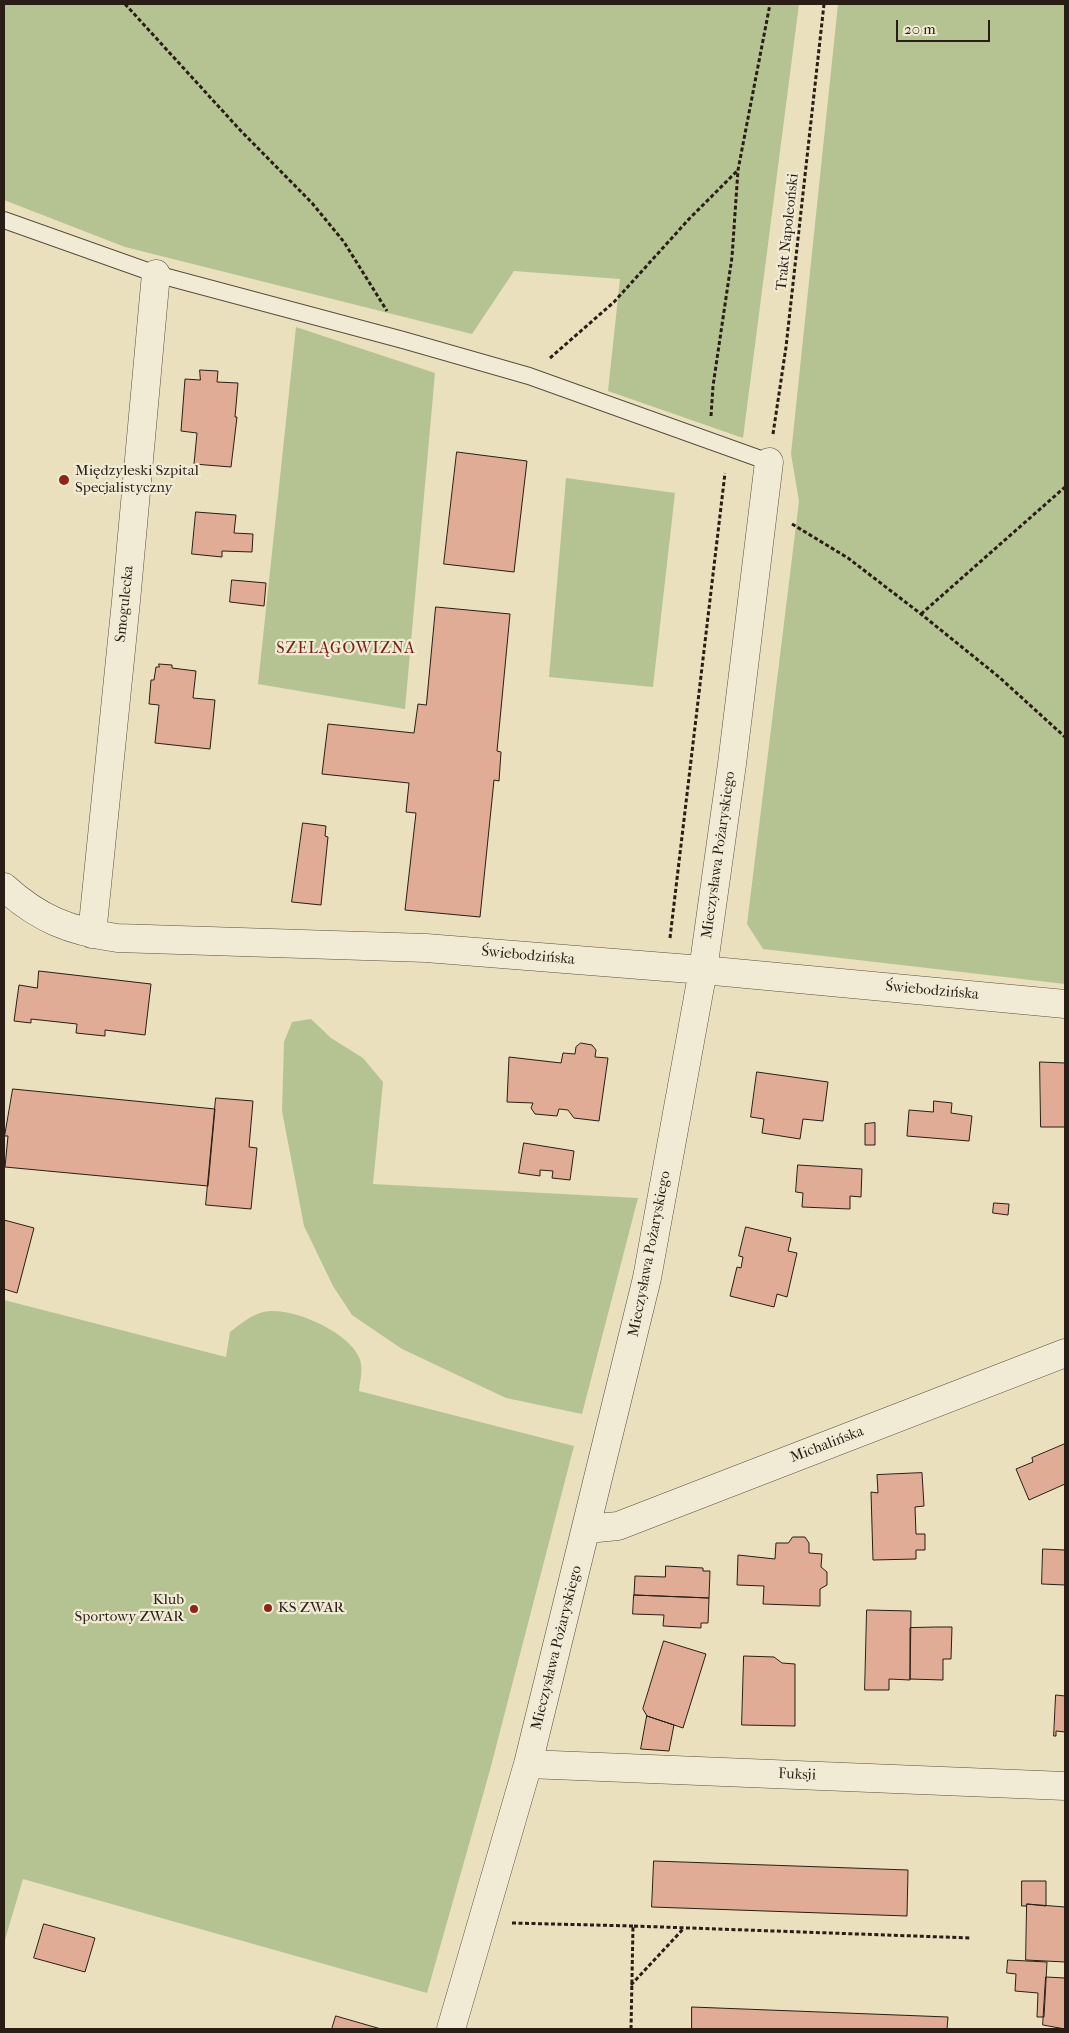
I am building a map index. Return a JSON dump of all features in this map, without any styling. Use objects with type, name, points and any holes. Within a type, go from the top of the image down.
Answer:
[{"type":"street","name":"Smogulecka","points":[[92,934],[126,601],[156,274]]},
{"type":"street","name":"Mieczysława Pożaryskiego","points":[[451,2029],[528,1764],[647,1278],[703,970],[732,764],[769,462]]},
{"type":"street","name":"Świebodzińska","points":[[4,887],[33,911],[58,924],[92,934],[126,938],[426,948],[703,970],[1065,1004]]},
{"type":"street","name":"Michalińska","points":[[587,1529],[618,1526],[1065,1353]]},
{"type":"street","name":"Fuksji","points":[[528,1764],[1065,1786]]},
{"type":"lane","points":[[4,220],[156,274],[529,376],[769,462]]},
{"type":"path","points":[[125,4],[241,131],[312,203],[344,242],[369,279],[403,340]]},
{"type":"path","points":[[709,441],[713,386],[732,257],[738,170],[770,4]]},
{"type":"path","name":"Trakt Napoleoński","points":[[769,462],[786,347],[824,4]]},
{"type":"path","points":[[529,376],[614,302],[689,219],[738,170]]},
{"type":"path","points":[[667,967],[728,447]]},
{"type":"path","points":[[922,614],[1065,487]]},
{"type":"path","points":[[763,506],[848,558],[922,614],[1065,737]]},
{"type":"path","points":[[503,1923],[971,1938]]},
{"type":"path","points":[[631,2029],[633,1926]]},
{"type":"path","points":[[631,1985],[684,1928]]},
{"type":"green space","points":[[4,4],[799,4],[743,438],[608,391],[620,279],[514,271],[472,334],[125,247],[4,200]]},
{"type":"green space","points":[[838,4],[1065,4],[1065,984],[763,949],[747,924],[799,501],[791,454]]},
{"type":"green space","points":[[296,327],[435,373],[405,709],[258,684]]},
{"type":"green space","points":[[566,478],[675,493],[653,687],[549,677]]},
{"type":"green space","points":[[311,1019],[331,1038],[363,1058],[383,1082],[373,1184],[638,1198],[582,1414],[506,1398],[402,1349],[352,1315],[333,1286],[304,1226],[282,1111],[284,1042],[292,1022]]},
{"type":"green space","name":"KS ZWAR","points":[[4,1300],[226,1357],[230,1332],[248,1318],[270,1311],[293,1314],[307,1318],[333,1331],[353,1348],[359,1357],[361,1365],[359,1391],[574,1446],[490,1770],[427,1993],[23,1879],[4,1943]]},
{"type":"building","points":[[200,370],[218,371],[217,382],[238,383],[235,417],[237,417],[231,467],[194,464],[197,433],[181,431],[185,379],[200,380]]},
{"type":"building","points":[[457,452],[527,461],[514,572],[444,564]]},
{"type":"building","points":[[196,512],[236,515],[234,533],[253,534],[252,552],[222,551],[222,557],[192,554]]},
{"type":"building","points":[[232,580],[266,583],[264,606],[230,602]]},
{"type":"building","points":[[436,607],[510,614],[497,751],[501,752],[499,781],[494,780],[480,917],[405,910],[416,813],[406,812],[409,783],[322,774],[328,724],[414,733],[418,704],[426,705]]},
{"type":"building","points":[[159,664],[172,665],[172,668],[196,671],[193,698],[215,700],[210,749],[155,743],[159,705],[149,704],[151,680],[154,680],[156,667],[159,667]]},
{"type":"building","points":[[303,823],[326,826],[325,836],[328,837],[321,905],[292,902]]},
{"type":"building","points":[[39,971],[151,984],[145,1035],[105,1030],[105,1036],[76,1033],[77,1024],[31,1019],[31,1023],[14,1021],[19,985],[37,988]]},
{"type":"building","points":[[581,1043],[592,1045],[596,1050],[595,1057],[608,1058],[599,1121],[574,1118],[568,1110],[559,1109],[557,1116],[535,1114],[531,1108],[533,1103],[507,1102],[509,1057],[561,1063],[563,1053],[575,1054],[576,1047]]},
{"type":"building","points":[[1040,1062],[1065,1063],[1065,1127],[1041,1127]]},
{"type":"building","points":[[757,1072],[828,1082],[823,1121],[803,1119],[800,1139],[762,1133],[764,1119],[751,1117]]},
{"type":"building","points":[[13,1089],[215,1109],[208,1186],[5,1167],[8,1136],[5,1136]]},
{"type":"building","points":[[216,1098],[253,1101],[249,1147],[257,1148],[251,1209],[206,1205]]},
{"type":"building","points":[[934,1101],[952,1103],[951,1113],[972,1116],[969,1141],[907,1136],[909,1110],[933,1112]]},
{"type":"building","points":[[875,1123],[875,1145],[865,1145],[865,1124]]},
{"type":"building","points":[[524,1143],[574,1151],[570,1180],[552,1178],[553,1171],[540,1170],[540,1176],[519,1173]]},
{"type":"building","points":[[798,1165],[862,1169],[861,1197],[850,1196],[850,1209],[802,1207],[803,1193],[796,1192]]},
{"type":"building","points":[[994,1203],[1009,1204],[1008,1215],[993,1213]]},
{"type":"building","points":[[4,1220],[34,1228],[17,1293],[4,1289]]},
{"type":"building","points":[[746,1227],[791,1238],[788,1251],[797,1253],[787,1297],[777,1294],[774,1307],[730,1296],[737,1267],[741,1268],[743,1257],[739,1256]]},
{"type":"building","points":[[1065,1444],[1065,1484],[1029,1500],[1016,1469],[1033,1462],[1032,1458]]},
{"type":"building","points":[[922,1473],[924,1506],[915,1507],[916,1534],[925,1534],[925,1550],[916,1550],[916,1559],[873,1560],[871,1492],[878,1493],[877,1475]]},
{"type":"building","points":[[793,1537],[805,1537],[809,1543],[809,1553],[822,1554],[821,1567],[827,1572],[827,1585],[820,1589],[820,1606],[763,1604],[764,1586],[737,1585],[738,1555],[775,1559],[776,1543],[788,1543]]},
{"type":"building","points":[[1043,1549],[1065,1550],[1065,1585],[1042,1584]]},
{"type":"building","points":[[666,1566],[703,1568],[703,1571],[710,1571],[709,1598],[634,1595],[635,1576],[665,1577]]},
{"type":"building","points":[[634,1595],[709,1598],[708,1623],[701,1623],[701,1628],[663,1626],[664,1615],[633,1614]]},
{"type":"building","points":[[867,1610],[911,1611],[910,1680],[889,1679],[889,1690],[865,1690]]},
{"type":"building","points":[[952,1627],[951,1659],[943,1659],[943,1680],[910,1679],[910,1628]]},
{"type":"building","points":[[664,1641],[706,1654],[683,1728],[647,1716],[643,1709]]},
{"type":"building","points":[[744,1656],[774,1657],[782,1663],[795,1664],[795,1726],[742,1725]]},
{"type":"building","points":[[1056,1695],[1065,1696],[1065,1732],[1056,1731],[1056,1736],[1054,1736]]},
{"type":"building","points":[[647,1716],[674,1725],[669,1751],[641,1749]]},
{"type":"building","points":[[654,1861],[908,1870],[907,1916],[652,1907]]},
{"type":"building","points":[[1022,1881],[1046,1881],[1046,1906],[1027,1904],[1022,1906]]},
{"type":"building","points":[[1027,1904],[1065,1907],[1065,1962],[1026,1960]]},
{"type":"building","points":[[44,1924],[95,1938],[85,1972],[34,1958]]},
{"type":"building","points":[[1008,1960],[1047,1962],[1044,2017],[1037,2017],[1038,1993],[1015,1991],[1016,1974],[1007,1973]]},
{"type":"building","points":[[1046,1977],[1065,1978],[1065,2029],[1043,2025]]},
{"type":"building","points":[[692,2007],[948,2017],[947,2029],[692,2029]]},
{"type":"building","points":[[336,2016],[381,2029],[332,2029]]},
{"type":"place","name":"Międzyleski Szpital Specjalistyczny","points":[[64,480]]},
{"type":"place","name":"KS ZWAR","points":[[268,1608]]},
{"type":"place","name":"Klub Sportowy ZWAR","points":[[194,1609]]},
{"type":"district","name":"SZELĄGOWIZNA","points":[[346,649]]}]
